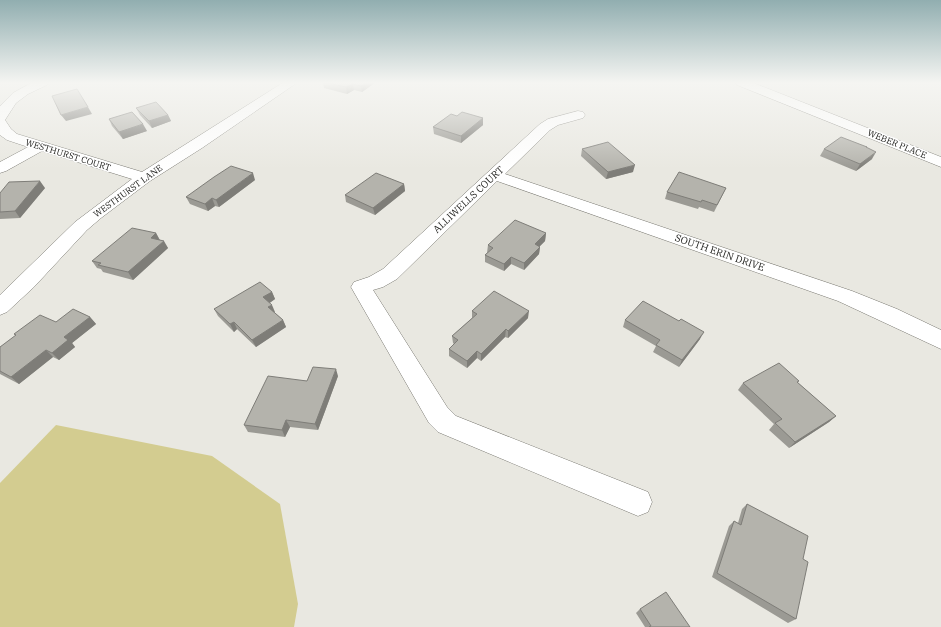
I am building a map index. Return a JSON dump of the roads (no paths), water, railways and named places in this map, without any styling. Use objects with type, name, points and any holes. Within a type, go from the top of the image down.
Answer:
[{"type":"street","name":"WESTHURST LANE","points":[[0,307],[27,282],[81,226],[144,178],[248,111]]},
{"type":"street","name":"WEBER PLACE","points":[[814,111],[941,162]]},
{"type":"street","name":"ALLIWELLS COURT","points":[[578,115],[559,120],[545,127],[390,274],[361,288],[438,415],[447,424],[638,502]]},
{"type":"street","name":"WESTHURST COURT","points":[[0,123],[5,132],[12,137],[144,178]]},
{"type":"street","points":[[0,168],[41,146]]},
{"type":"street","name":"SOUTH ERIN DRIVE","points":[[494,175],[816,285],[890,315],[941,340]]}]
